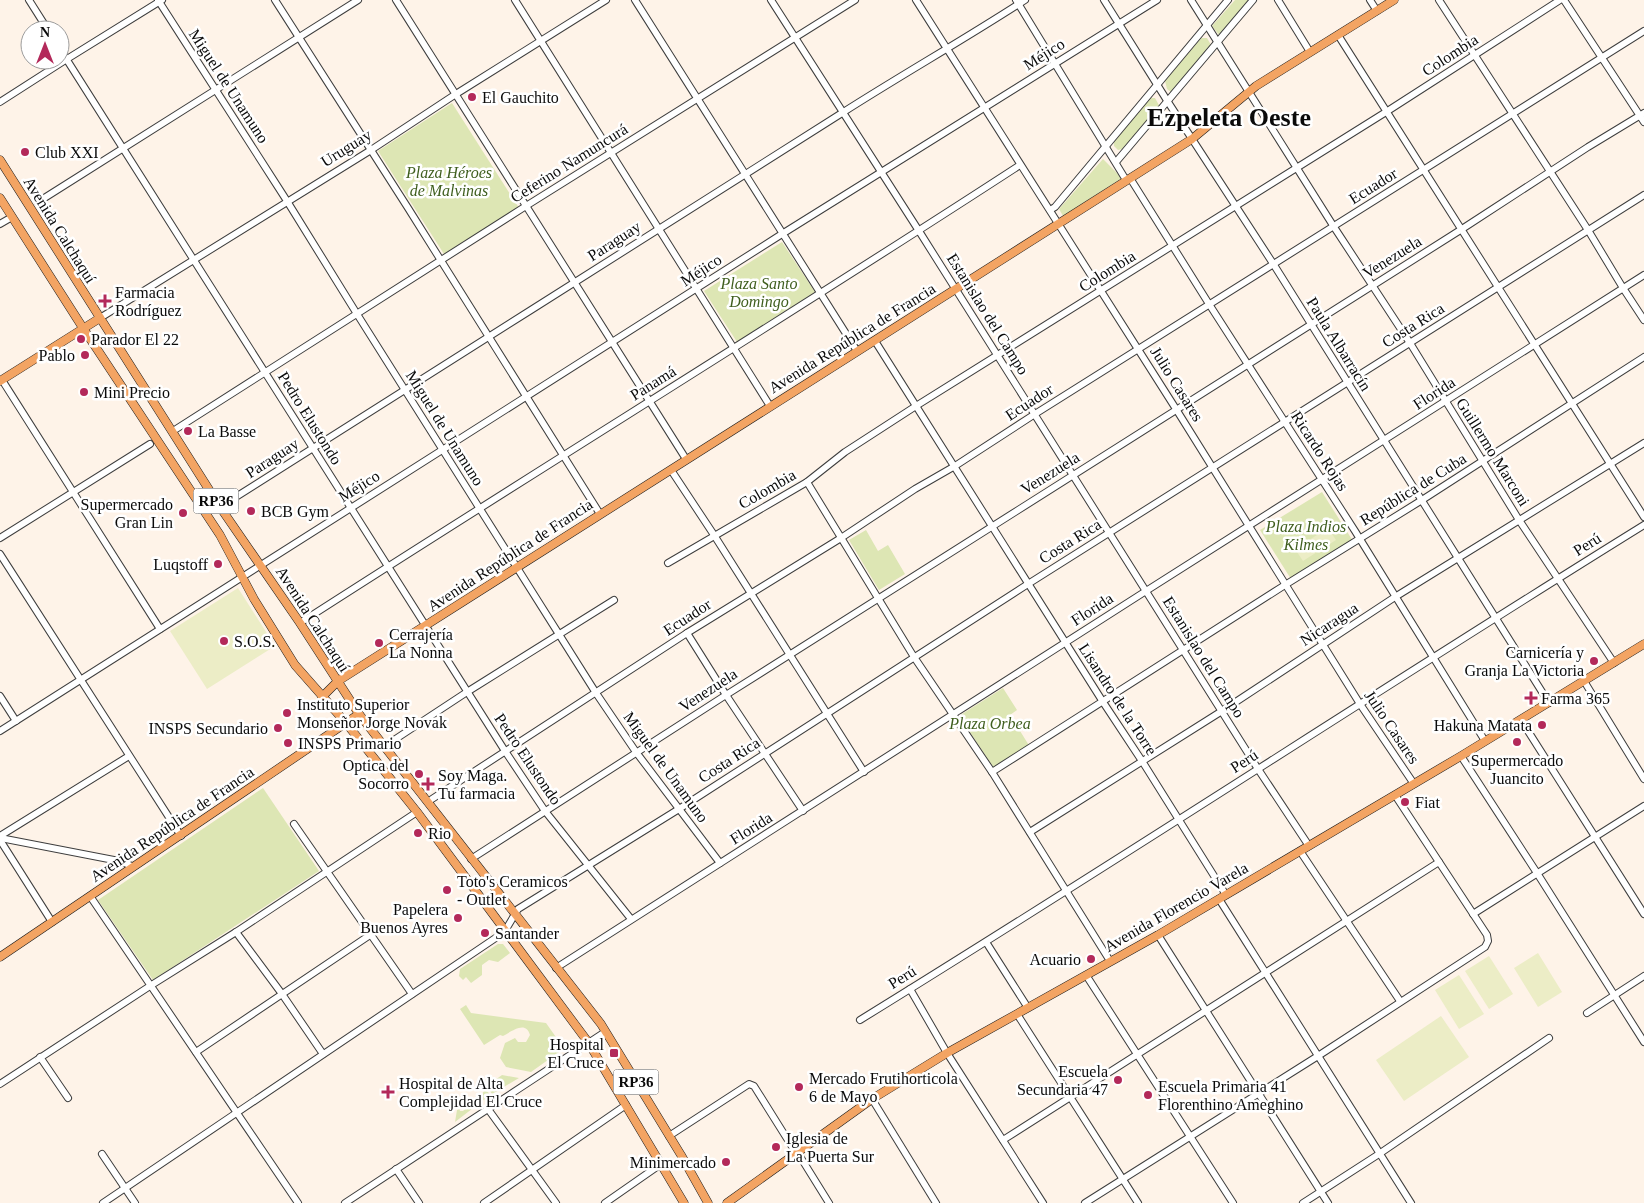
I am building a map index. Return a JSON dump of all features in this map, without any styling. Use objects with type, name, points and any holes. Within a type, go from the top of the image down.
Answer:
[{"type":"main road","name":"Avenida República de Francia","points":[[322,697],[338,682],[425,626],[1192,139],[1248,92],[1394,0]]},
{"type":"main road","name":"Avenida Calchaquí","points":[[0,160],[220,507],[300,623],[359,714],[600,1024],[708,1203]]},
{"type":"main road","name":"Avenida Calchaquí","points":[[0,198],[83,328],[220,535],[241,578],[295,665],[346,723],[417,812],[588,1042],[684,1203]]},
{"type":"main road","points":[[1,381],[100,318]]},
{"type":"main road","name":"Avenida Florencio Varela","points":[[728,1203],[872,1098],[947,1053],[1158,935],[1643,646]]},
{"type":"main road","name":"Avenida República de Francia","points":[[0,957],[359,714]]},
{"type":"street","points":[[29,0],[42,20]]},
{"type":"street","points":[[275,0],[600,514]]},
{"type":"street","points":[[38,202],[358,0]]},
{"type":"street","points":[[396,0],[686,459]]},
{"type":"street","points":[[515,0],[770,406]]},
{"type":"street","name":"Uruguay","points":[[100,318],[371,150],[606,0]]},
{"type":"street","points":[[635,0],[857,351]]},
{"type":"street","name":"Estanislao del Campo","points":[[771,0],[1258,769],[1309,846]]},
{"type":"street","name":"Ceferino Namuncurá","points":[[173,431],[526,206],[855,0]]},
{"type":"street","name":"Julio Casares","points":[[916,0],[1176,409],[1360,704],[1414,784]]},
{"type":"street","name":"Paraguay","points":[[220,507],[843,112],[1018,2],[1025,0]]},
{"type":"street","name":"Paula Albarracín","points":[[1104,0],[1274,265],[1549,703]]},
{"type":"street","name":"Méjico","points":[[0,731],[782,234],[1157,0]]},
{"type":"street","name":"Guillermo Marconi","points":[[1192,0],[1248,92],[1410,343],[1520,520],[1614,663]]},
{"type":"street","points":[[1050,210],[1158,85],[1206,24],[1228,0]]},
{"type":"street","points":[[1116,162],[1253,0]]},
{"type":"street","points":[[1278,0],[1310,52]]},
{"type":"street","points":[[1370,0],[1377,11]]},
{"type":"street","points":[[1440,0],[1644,320]]},
{"type":"street","name":"Colombia","points":[[668,563],[807,482],[845,452],[916,406],[1298,168],[1560,0]]},
{"type":"street","points":[[1564,0],[1642,114],[1644,122]]},
{"type":"street","points":[[70,57],[160,1]]},
{"type":"street","name":"Miguel de Unamuno","points":[[160,1],[596,693],[636,752],[720,863]]},
{"type":"street","name":"Ricardo Rojas","points":[[1018,2],[1116,162],[1174,245],[1209,304],[1360,539],[1485,741]]},
{"type":"street","name":"Ecuador","points":[[432,799],[687,633],[841,538],[1034,414],[1644,31]]},
{"type":"street","points":[[1338,35],[1644,517]]},
{"type":"street","name":"Pedro Elustondo","points":[[70,65],[544,811],[631,919]]},
{"type":"street","points":[[0,102],[49,70]]},
{"type":"street","name":"Venezuela","points":[[471,858],[789,654],[1642,114]]},
{"type":"street","name":"Panamá","points":[[300,623],[479,508],[565,456],[821,294],[1020,165]]},
{"type":"street","name":"Costa Rica","points":[[505,931],[518,909],[679,809],[914,656],[1644,195]]},
{"type":"street","points":[[0,224],[12,217]]},
{"type":"street","name":"Florida","points":[[556,968],[1644,275]]},
{"type":"street","name":"Lisandro de la Torre","points":[[875,340],[1142,761],[1266,973],[1411,1203]]},
{"type":"street","name":"República de Cuba","points":[[992,772],[1285,584],[1360,539],[1573,404],[1644,357]]},
{"type":"street","points":[[1,381],[160,629]]},
{"type":"street","name":"Nicaragua","points":[[1030,832],[1222,711],[1395,597],[1644,443]]},
{"type":"street","points":[[0,538],[150,444]]},
{"type":"street","points":[[671,470],[864,772]]},
{"type":"street","points":[[807,482],[914,656],[992,772],[1110,962]]},
{"type":"street","name":"Perú","points":[[860,1020],[1644,525]]},
{"type":"street","points":[[0,554],[181,836]]},
{"type":"street","points":[[391,742],[614,600]]},
{"type":"street","points":[[687,633],[802,811]]},
{"type":"street","points":[[1584,681],[1644,779]]},
{"type":"street","points":[[0,696],[16,721]]},
{"type":"street","points":[[1521,720],[1644,914]]},
{"type":"street","points":[[0,838],[129,756]]},
{"type":"street","points":[[1461,756],[1644,1042]]},
{"type":"street","points":[[1086,1203],[1259,1094],[1485,947],[1488,941],[1487,935],[1395,795]]},
{"type":"street","points":[[1473,914],[1644,806]]},
{"type":"street","points":[[0,1084],[236,932],[417,812]]},
{"type":"street","points":[[294,824],[412,994]]},
{"type":"street","points":[[0,838],[119,861],[132,866]]},
{"type":"street","points":[[0,838],[52,922]]},
{"type":"street","points":[[1300,851],[1400,1001]]},
{"type":"street","points":[[1003,1140],[1439,862]]},
{"type":"street","points":[[90,896],[298,1203]]},
{"type":"street","points":[[103,1203],[505,931]]},
{"type":"street","points":[[236,932],[323,1054]]},
{"type":"street","points":[[196,1052],[370,935]]},
{"type":"street","points":[[1158,935],[1328,1203]]},
{"type":"street","points":[[986,942],[1028,1008]]},
{"type":"street","points":[[1086,975],[1233,1203]]},
{"type":"street","points":[[1587,1012],[1644,976]]},
{"type":"street","points":[[910,989],[947,1053],[1043,1203]]},
{"type":"street","points":[[1018,1014],[1138,1203]]},
{"type":"street","points":[[345,1203],[605,1032]]},
{"type":"street","points":[[1303,1203],[1379,1154],[1549,1038]]},
{"type":"street","points":[[40,1057],[68,1098]]},
{"type":"street","points":[[669,1136],[749,1084],[754,1086],[829,1203]]},
{"type":"street","points":[[872,1098],[936,1203]]},
{"type":"street","points":[[484,1203],[626,1105]]},
{"type":"street","points":[[488,1109],[556,1203]]},
{"type":"street","points":[[102,1154],[135,1203]]},
{"type":"street","points":[[605,1203],[660,1164]]},
{"type":"street","points":[[396,1169],[420,1203]]},
{"type":"green space","points":[[1235,0],[1249,0],[1219,35],[1212,26]]},
{"type":"green space","points":[[1201,38],[1207,38],[1211,45],[1171,92],[1167,89],[1165,81]]},
{"type":"green space","points":[[1150,98],[1155,98],[1160,107],[1122,149],[1118,150],[1114,146],[1114,142]]},
{"type":"green space","name":"Plaza Héroes de Malvinas","points":[[452,103],[519,208],[444,254],[378,151]]},
{"type":"green space","points":[[1103,159],[1122,178],[1063,216],[1059,209]]},
{"type":"green space","name":"Plaza Santo Domingo","points":[[782,242],[815,292],[737,342],[704,291]]},
{"type":"green space","name":"Plaza Indios Kilmes","points":[[1322,492],[1353,541],[1291,579],[1260,530]]},
{"type":"green space","points":[[1328,528],[1336,540],[1303,561],[1295,549]]},
{"type":"green space","points":[[866,530],[878,551],[888,545],[905,574],[879,590],[849,540]]},
{"type":"green space","name":"S.O.S.","points":[[238,588],[275,646],[207,689],[170,631]]},
{"type":"green space","name":"Plaza Orbea","points":[[1003,688],[1017,710],[1010,715],[1030,747],[994,768],[959,716]]},
{"type":"green space","points":[[263,788],[319,871],[153,980],[98,900]]},
{"type":"green space","points":[[498,944],[503,944],[510,953],[498,962],[489,960],[482,965],[482,975],[471,983],[466,977],[463,980],[459,976],[460,969]]},
{"type":"green space","points":[[1538,953],[1562,992],[1538,1007],[1514,968]]},
{"type":"green space","points":[[1489,956],[1513,994],[1489,1009],[1465,971]]},
{"type":"green space","points":[[1459,975],[1484,1014],[1459,1029],[1435,990]]},
{"type":"green space","points":[[466,1005],[471,1013],[546,1023],[563,1047],[562,1050],[531,1072],[506,1067],[500,1058],[505,1043],[515,1038],[518,1042],[526,1042],[530,1035],[528,1031],[522,1027],[518,1028],[503,1036],[500,1035],[484,1045],[460,1009]]},
{"type":"green space","points":[[1441,1016],[1469,1057],[1404,1101],[1376,1060]]},
{"type":"green space","points":[[502,1075],[519,1078],[492,1094],[487,1086]]},
{"type":"green space","points":[[485,1088],[490,1095],[455,1122],[457,1110],[459,1108],[460,1111],[463,1111],[482,1095]]},
{"type":"place","name":"El Gauchito","points":[[472,97]]},
{"type":"place","name":"Club XXI","points":[[25,152]]},
{"type":"place","name":"Farmacia Rodríguez","points":[[105,301]]},
{"type":"place","name":"Parador El 22","points":[[81,339]]},
{"type":"place","name":"Pablo","points":[[85,355]]},
{"type":"place","name":"Mini Precio","points":[[84,392]]},
{"type":"place","name":"La Basse","points":[[188,431]]},
{"type":"place","name":"BCB Gym","points":[[251,511]]},
{"type":"place","name":"Supermercado Gran Lin","points":[[183,513]]},
{"type":"place","name":"Luqstoff","points":[[218,564]]},
{"type":"place","name":"S.O.S.","points":[[224,641]]},
{"type":"place","name":"Cerrajería La Nonna","points":[[379,643]]},
{"type":"place","name":"Carnicería y Granja La Victoria","points":[[1594,661]]},
{"type":"place","name":"Farma 365","points":[[1531,698]]},
{"type":"place","name":"Instituto Superior Monseñor Jorge Novak","points":[[287,713]]},
{"type":"place","name":"Hakuna Matata","points":[[1542,725]]},
{"type":"place","name":"INSPS Secundario","points":[[278,728]]},
{"type":"place","name":"Supermercado Juancito","points":[[1517,742]]},
{"type":"place","name":"INSPS Primario","points":[[288,743]]},
{"type":"place","name":"Optica del Socorro","points":[[419,774]]},
{"type":"place","name":"Soy Maga. Tu farmacia","points":[[428,784]]},
{"type":"place","name":"Fiat","points":[[1405,802]]},
{"type":"place","name":"Rio","points":[[418,833]]},
{"type":"place","name":"Toto's Ceramicos - Outlet","points":[[447,890]]},
{"type":"place","name":"Papelera Buenos Ayres","points":[[458,918]]},
{"type":"place","name":"Santander","points":[[485,933]]},
{"type":"place","name":"Acuario","points":[[1091,959]]},
{"type":"place","name":"Hospital El Cruce","points":[[614,1053]]},
{"type":"place","name":"Escuela Secundaria 47","points":[[1118,1080]]},
{"type":"place","name":"Mercado Frutihorticola 6 de Mayo","points":[[799,1087]]},
{"type":"place","name":"Hospital de Alta Complejidad El Cruce","points":[[388,1092]]},
{"type":"place","name":"Escuela Primaria 41 Florenthino Ameghino","points":[[1148,1095]]},
{"type":"place","name":"Iglesia de La Puerta Sur","points":[[776,1147]]},
{"type":"place","name":"Minimercado","points":[[726,1162]]},
{"type":"district","name":"Ezpeleta Oeste","points":[[1229,117]]}]
